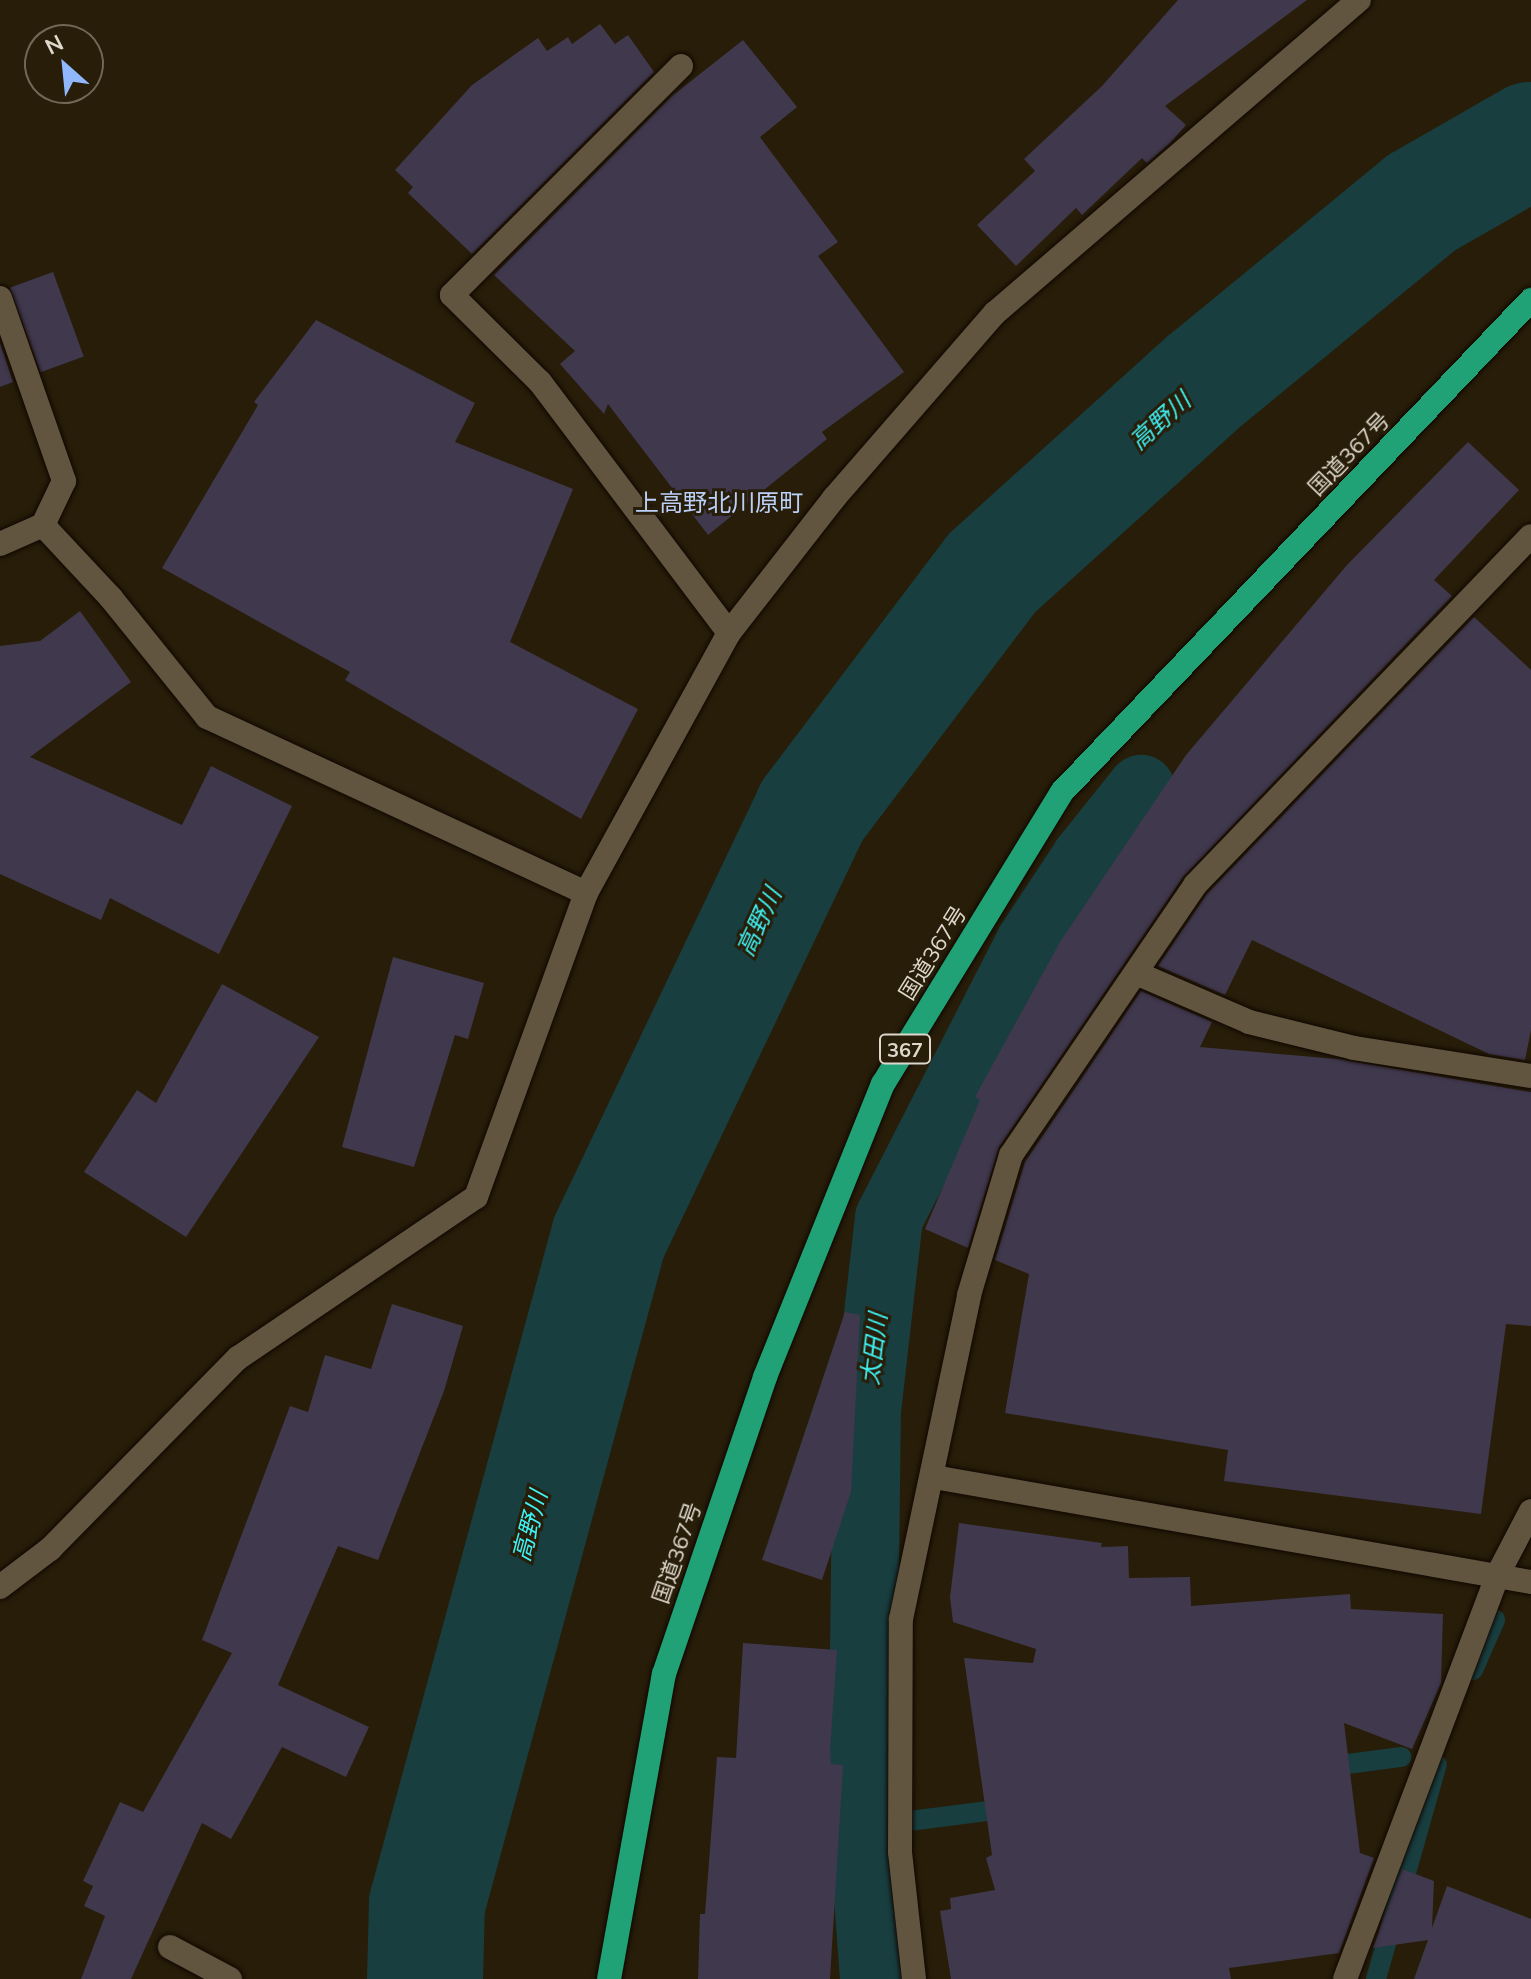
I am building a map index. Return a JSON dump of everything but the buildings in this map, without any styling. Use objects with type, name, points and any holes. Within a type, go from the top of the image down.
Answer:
[{"type":"highway","name":"国道367号","points":[[609,1979],[664,1674],[765,1377],[883,1084],[1062,792],[1531,300]]},
{"type":"street","points":[[0,1587],[50,1549],[238,1358],[476,1197],[586,893],[729,633],[834,498],[995,313],[1359,0]]},
{"type":"street","points":[[681,66],[452,295],[540,382],[729,633]]},
{"type":"street","points":[[0,298],[64,481],[43,525],[0,544]]},
{"type":"street","points":[[43,525],[111,598],[207,717],[586,893]]},
{"type":"street","points":[[914,1979],[900,1852],[901,1619],[934,1477],[969,1295],[1011,1155],[1195,885],[1531,536]]},
{"type":"street","points":[[1136,973],[1249,1022],[1354,1048],[1531,1076]]},
{"type":"street","points":[[934,1477],[1531,1582]]},
{"type":"street","points":[[1345,1979],[1498,1574],[1531,1511]]},
{"type":"street","points":[[170,1947],[230,1979]]},
{"type":"waterway","name":"高野川","points":[[425,1979],[427,1904],[609,1237],[812,811],[992,573],[1207,379],[1421,203],[1531,140]]},
{"type":"waterway","name":"太田川","points":[[874,1979],[862,1815],[867,1411],[889,1218],[1029,944],[1085,859],[1141,789]]},
{"type":"waterway","points":[[1473,1670],[1495,1620]]},
{"type":"waterway","points":[[1325,1767],[1401,1757]]},
{"type":"waterway","points":[[1376,1979],[1437,1764]]},
{"type":"waterway","points":[[863,1827],[1012,1808]]},
{"type":"district","name":"上高野北川原町","points":[[719,503]]}]
